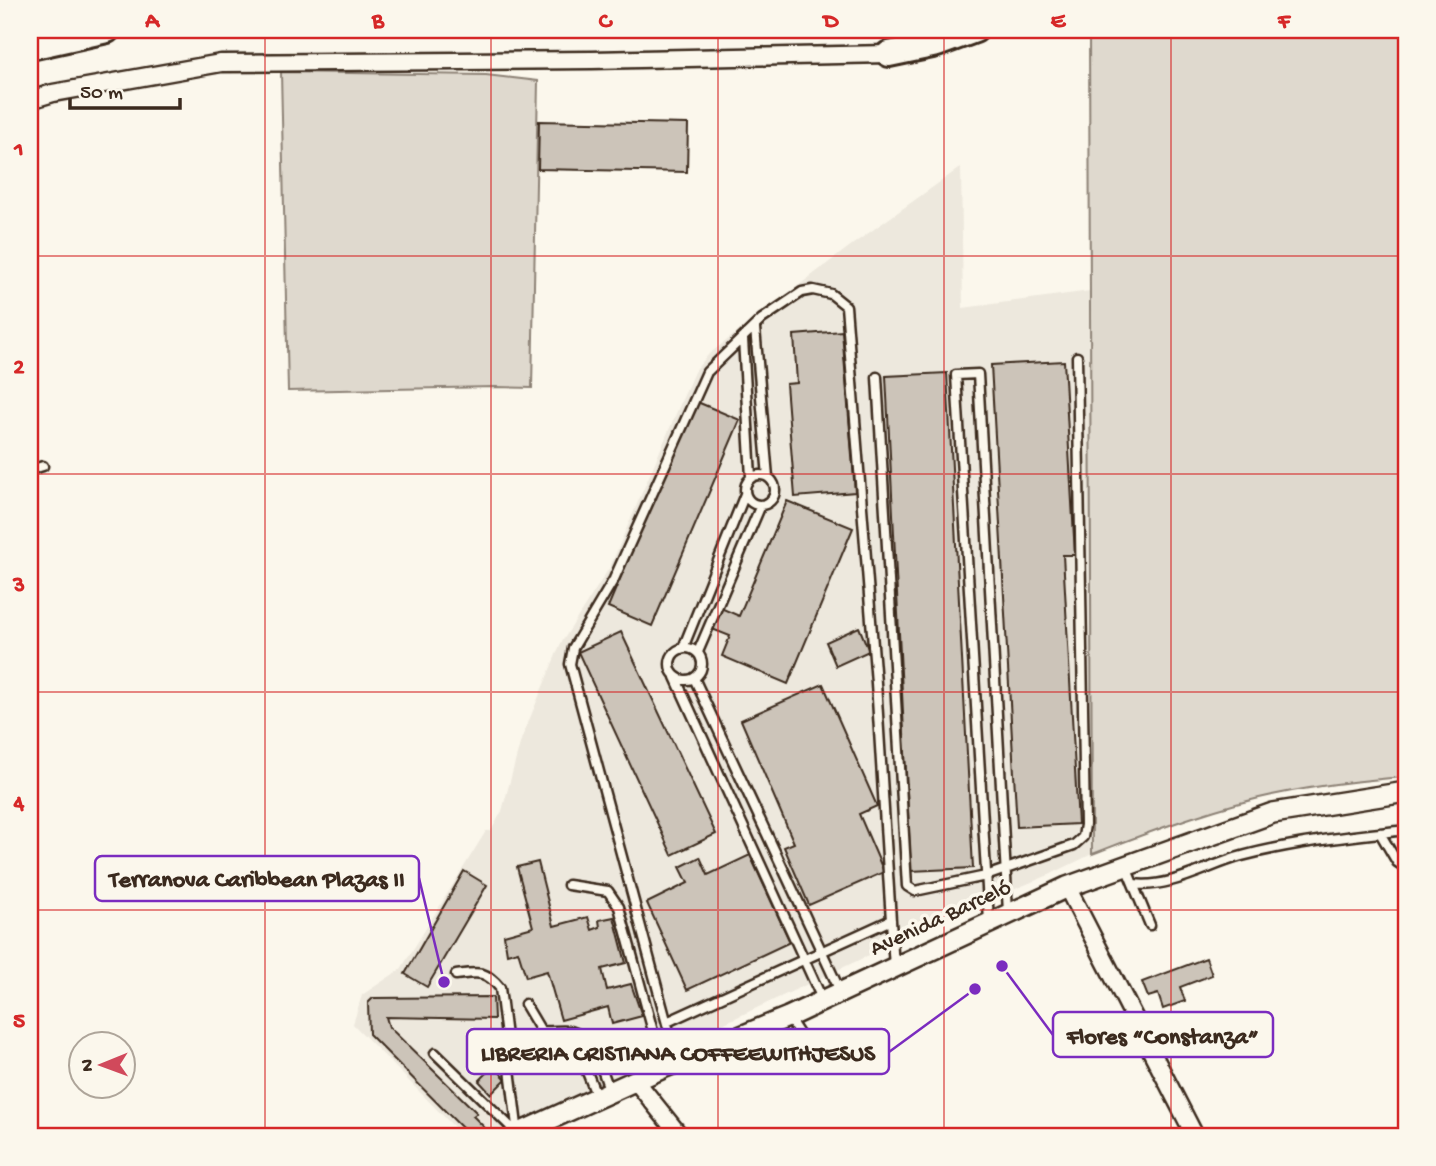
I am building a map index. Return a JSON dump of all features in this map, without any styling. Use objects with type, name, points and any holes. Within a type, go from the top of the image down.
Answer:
[{"type":"highway","points":[[30,47],[107,30]]},
{"type":"highway","points":[[889,54],[937,44],[975,30]]},
{"type":"street","points":[[30,100],[53,93],[221,63],[889,54]]},
{"type":"street","name":"Avenida Barceló","points":[[517,1135],[670,1065],[788,1017],[1067,887],[1130,875],[1273,813],[1406,792]]},
{"type":"street","points":[[1067,887],[1195,1136]]},
{"type":"street","points":[[636,1081],[680,1136]]},
{"type":"lane","points":[[670,1065],[667,1022],[570,664],[580,633],[614,579],[702,379],[762,319],[802,292],[813,290],[831,294],[846,306],[876,683],[894,968]]},
{"type":"lane","points":[[755,327],[768,477]]},
{"type":"lane","points":[[743,339],[751,477]]},
{"type":"lane","points":[[877,377],[907,886],[915,891],[1006,870],[1074,845],[1083,837],[1085,825],[1077,357]]},
{"type":"lane","points":[[989,924],[956,375],[978,374],[1008,915]]},
{"type":"lane","points":[[30,470],[43,466]]},
{"type":"lane","points":[[684,648],[745,494],[745,485],[751,477],[760,474],[768,477],[774,484],[775,494],[770,501],[761,505],[751,503],[745,494]]},
{"type":"lane","points":[[675,677],[685,680],[694,678],[702,666],[698,652],[761,505]]},
{"type":"lane","points":[[698,652],[684,648],[674,652],[669,662],[805,960],[832,997]]},
{"type":"lane","points":[[694,678],[822,952],[832,997]]},
{"type":"lane","points":[[1130,875],[1144,885],[1160,883],[1243,856],[1406,830]]},
{"type":"lane","points":[[1380,833],[1397,862],[1406,868]]},
{"type":"lane","points":[[1130,875],[1150,925]]},
{"type":"lane","points":[[568,885],[608,891],[619,907],[670,1065]]},
{"type":"lane","points":[[667,1022],[891,920]]},
{"type":"lane","points":[[456,975],[477,972],[489,975],[500,988],[517,1135]]},
{"type":"lane","points":[[525,1004],[541,1031],[569,1031],[580,1036],[596,1053],[604,1095]]},
{"type":"lane","points":[[788,1017],[799,1034]]},
{"type":"lane","points":[[580,1036],[581,1057],[604,1095]]},
{"type":"lane","points":[[435,1053],[517,1135]]},
{"type":"shaded area","points":[[1089,30],[1406,31],[1406,777],[1325,785],[1253,799],[1184,820],[1092,854]]},
{"type":"shaded area","points":[[281,72],[486,75],[538,81],[532,388],[288,391]]},
{"type":"shaded area","points":[[961,167],[963,308],[1090,291],[1092,854],[976,905],[667,1050],[521,1124],[490,1136],[463,1136],[353,1024],[362,995],[401,969],[486,831],[491,831],[502,811],[521,740],[560,645],[610,567],[694,372],[709,354],[849,247]]},
{"type":"building","points":[[539,121],[688,124],[687,172],[538,169]]},
{"type":"building","points":[[842,331],[855,492],[795,497],[786,384],[797,383],[794,335]]},
{"type":"building","points":[[1064,361],[1075,555],[1063,555],[1078,824],[1017,827],[991,365]]},
{"type":"building","points":[[947,373],[973,868],[911,871],[886,376]]},
{"type":"building","points":[[695,401],[740,420],[652,626],[608,607]]},
{"type":"building","points":[[787,501],[853,528],[788,684],[722,656],[730,636],[712,629],[721,608],[739,616]]},
{"type":"building","points":[[859,627],[869,651],[836,666],[826,642]]},
{"type":"building","points":[[621,632],[716,834],[672,855],[578,652]]},
{"type":"building","points":[[823,684],[877,806],[859,814],[884,872],[809,905],[784,847],[794,843],[741,720]]},
{"type":"building","points":[[750,855],[790,942],[687,990],[647,903],[688,883],[680,867],[700,857],[708,875]]},
{"type":"building","points":[[538,862],[554,926],[588,917],[592,930],[600,927],[599,920],[614,917],[626,963],[602,969],[607,990],[631,984],[642,1016],[612,1024],[608,1007],[561,1020],[547,971],[526,977],[518,951],[507,954],[504,935],[533,927],[517,867]]},
{"type":"building","points":[[464,871],[487,885],[427,987],[405,974]]},
{"type":"building","points":[[1206,958],[1212,975],[1180,987],[1185,1001],[1163,1009],[1158,994],[1148,997],[1142,982]]},
{"type":"building","points":[[493,997],[494,1019],[386,1017],[389,1027],[477,1113],[473,1116],[484,1127],[469,1135],[369,1034],[368,1003],[373,998]]},
{"type":"building","points":[[494,1066],[506,1079],[491,1094],[479,1081]]},
{"type":"place","name":"Flores “Constanza”","points":[[1002,966]]},
{"type":"place","name":"Terranova Caribbean Plazas II","points":[[444,982]]},
{"type":"place","name":"LIBRERIA CRISTIANA COFFEEWITHJESUS","points":[[975,989]]}]
